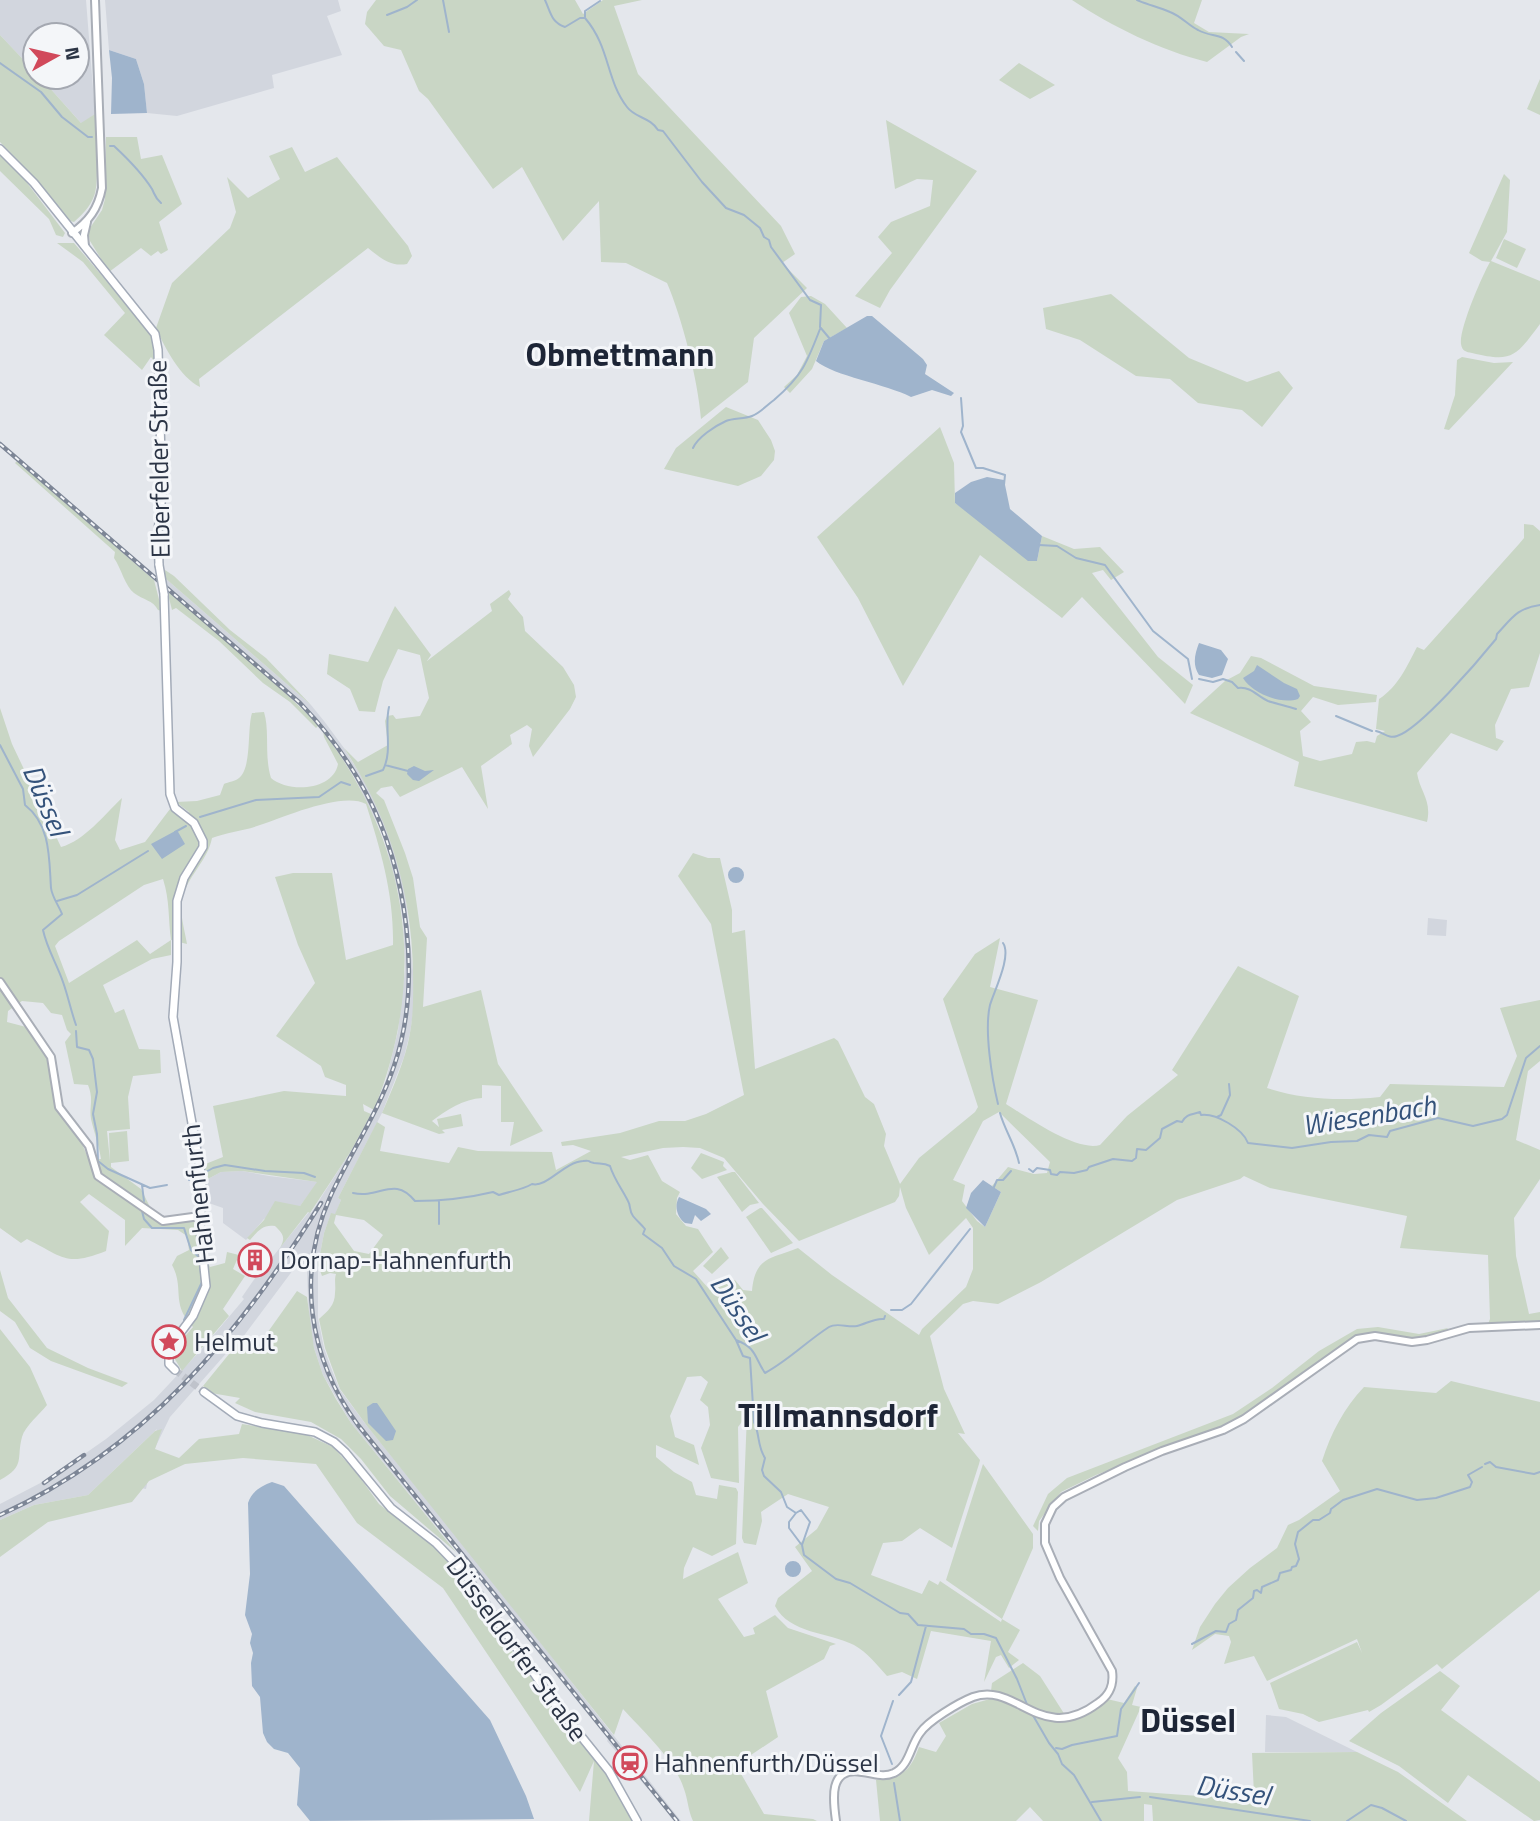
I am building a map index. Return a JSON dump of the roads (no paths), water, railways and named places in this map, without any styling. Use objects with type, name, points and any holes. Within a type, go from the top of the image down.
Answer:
[{"type":"main road","points":[[86,251],[84,235],[102,188],[95,0]]},
{"type":"main road","name":"Elberfelder Straße","points":[[0,149],[34,183],[86,251],[148,323],[157,340],[162,494],[158,532],[159,565],[164,594],[170,794],[175,808],[194,823],[203,841],[180,889],[175,912],[176,938]]},
{"type":"main road","points":[[72,233],[88,220]]},
{"type":"main road","name":"Hahnenfurth","points":[[175,1370],[169,1364],[169,1348],[193,1316],[206,1286],[200,1216],[202,1180],[174,1029],[176,938]]},
{"type":"main road","points":[[0,982],[51,1057],[59,1107],[89,1146],[95,1168],[102,1180],[163,1221],[200,1216]]},
{"type":"main road","points":[[836,1821],[833,1792],[843,1774],[860,1771],[891,1774],[901,1768],[911,1754],[921,1730],[969,1699],[985,1695],[1000,1696],[1026,1710],[1065,1718],[1081,1715],[1103,1699],[1112,1687],[1112,1671],[1060,1578],[1045,1544],[1047,1517],[1057,1503],[1161,1451],[1234,1425],[1357,1339],[1375,1336],[1412,1342],[1469,1328],[1540,1325]]},
{"type":"main road","name":"Düsseldorfer Straße","points":[[204,1392],[237,1416],[314,1432],[345,1452],[391,1508],[444,1550],[463,1571],[556,1704],[609,1771],[637,1821]]},
{"type":"water","points":[[109,50],[136,59],[144,84],[147,113],[111,114],[112,78]]},
{"type":"water","points":[[867,316],[872,316],[923,359],[927,365],[925,374],[954,393],[951,396],[932,390],[911,397],[835,371],[816,361],[824,341]]},
{"type":"water","points":[[987,477],[1004,480],[1010,509],[1042,536],[1037,561],[1028,561],[955,503],[955,493],[971,482]]},
{"type":"water","points":[[1199,643],[1221,650],[1228,659],[1222,675],[1212,678],[1199,675],[1195,655]]},
{"type":"water","points":[[1257,665],[1297,689],[1300,696],[1298,699],[1275,699],[1253,688],[1243,678],[1254,671]]},
{"type":"water","points":[[414,766],[425,771],[434,770],[419,781],[413,780],[407,774],[408,769]]},
{"type":"water","points":[[177,830],[185,844],[162,859],[151,844]]},
{"type":"water","points":[[736,867],[742,869],[742,881],[736,883],[730,881],[728,875],[730,869]]},
{"type":"water","points":[[983,1180],[1001,1192],[985,1227],[966,1208],[971,1193]]},
{"type":"water","points":[[679,1197],[711,1214],[701,1221],[695,1215],[692,1224],[685,1223],[677,1211]]},
{"type":"water","points":[[377,1403],[396,1431],[393,1440],[386,1441],[368,1423],[367,1407]]},
{"type":"water","points":[[272,1482],[284,1486],[490,1720],[534,1819],[310,1821],[297,1805],[300,1768],[288,1753],[274,1749],[263,1733],[260,1697],[252,1686],[252,1634],[245,1615],[250,1574],[248,1503],[257,1490]]},
{"type":"water","points":[[790,1561],[796,1561],[801,1569],[799,1575],[790,1577],[785,1572],[785,1566]]},
{"type":"waterway","points":[[387,15],[417,0]]},
{"type":"waterway","points":[[443,0],[449,32]]},
{"type":"waterway","points":[[545,0],[552,16],[560,25],[565,27],[585,18],[599,40],[615,86],[627,107],[663,131],[702,182],[726,208],[744,215],[760,228],[810,300],[821,305],[820,327],[830,339]]},
{"type":"waterway","points":[[1137,0],[1174,14],[1198,30],[1221,37],[1232,47]]},
{"type":"waterway","points":[[585,17],[585,11],[600,1]]},
{"type":"waterway","points":[[1236,52],[1244,61]]},
{"type":"waterway","points":[[0,63],[41,92],[62,117],[88,137],[92,137]]},
{"type":"waterway","points":[[110,146],[114,146],[134,166],[161,203]]},
{"type":"waterway","points":[[693,448],[717,426],[729,420],[755,415],[791,384],[803,368],[820,329]]},
{"type":"waterway","points":[[961,398],[961,432],[976,468],[1005,475],[1004,485]]},
{"type":"waterway","points":[[1039,545],[1057,546],[1076,558],[1105,565],[1153,631],[1188,659],[1192,679]]},
{"type":"waterway","points":[[1376,731],[1391,737],[1407,731],[1449,693],[1511,619],[1520,611],[1540,605]]},
{"type":"waterway","points":[[1199,679],[1213,682],[1223,679],[1238,688],[1251,690],[1268,701],[1296,709]]},
{"type":"waterway","points":[[366,776],[383,770],[386,762],[389,707]]},
{"type":"waterway","points":[[1336,716],[1372,731]]},
{"type":"waterway","name":"Düssel","points":[[0,745],[23,789],[25,805],[40,822],[47,843],[52,891],[62,914],[43,930],[76,1025]]},
{"type":"waterway","points":[[385,765],[408,771]]},
{"type":"waterway","points":[[200,817],[256,800],[319,797],[341,782],[350,785]]},
{"type":"waterway","points":[[175,832],[186,826]]},
{"type":"waterway","points":[[57,901],[77,895],[148,851]]},
{"type":"waterway","points":[[998,1104],[991,1068],[988,1015],[1004,965],[1003,943]]},
{"type":"waterway","name":"Düssel","points":[[76,1031],[77,1047],[89,1050],[93,1059],[97,1092],[93,1114],[98,1161],[108,1169],[150,1188],[167,1185]]},
{"type":"waterway","name":"Wiesenbach","points":[[1029,1169],[1033,1172],[1037,1168],[1050,1170],[1051,1174],[1057,1175],[1060,1172],[1087,1170],[1113,1159],[1132,1161],[1136,1158],[1137,1149],[1146,1150],[1160,1138],[1162,1129],[1200,1112],[1201,1115],[1228,1123],[1241,1132],[1248,1143],[1292,1148],[1357,1141],[1369,1135],[1387,1137],[1390,1131],[1438,1118],[1473,1126],[1502,1119],[1507,1115],[1526,1058],[1540,1046]]},
{"type":"waterway","points":[[1217,1117],[1221,1115],[1230,1095],[1229,1084]]},
{"type":"waterway","points":[[1000,1113],[1019,1163]]},
{"type":"waterway","name":"Düssel","points":[[353,1193],[393,1189],[407,1193],[415,1201],[454,1199],[493,1192],[499,1195],[544,1182],[576,1162],[588,1161],[610,1166],[632,1214],[645,1229],[643,1234],[662,1248],[674,1266],[696,1279],[736,1340],[743,1356],[750,1358],[754,1422],[765,1458],[762,1470],[764,1476],[781,1492],[787,1507],[796,1513],[801,1510],[810,1522],[802,1545],[804,1555],[836,1579],[850,1583],[900,1613],[908,1614],[918,1625],[964,1629],[971,1634],[996,1638],[1028,1707]]},
{"type":"waterway","name":"Düssel","points":[[204,1173],[225,1165],[304,1173],[315,1177]]},
{"type":"waterway","name":"Wiesenbach","points":[[994,1187],[997,1180],[1003,1180],[1011,1171]]},
{"type":"waterway","name":"Düssel","points":[[189,1180],[199,1176]]},
{"type":"waterway","points":[[142,1185],[144,1201]]},
{"type":"waterway","points":[[439,1201],[439,1224]]},
{"type":"waterway","points":[[142,1211],[144,1219],[152,1228],[184,1228],[191,1250],[199,1257],[202,1282],[184,1320]]},
{"type":"waterway","name":"Wiesenbach","points":[[891,1310],[902,1310],[911,1304],[970,1229]]},
{"type":"waterway","name":"Wiesenbach","points":[[736,1340],[752,1350],[765,1373],[829,1327],[857,1326],[884,1319],[885,1316]]},
{"type":"waterway","points":[[1485,1464],[1490,1462],[1496,1467],[1534,1474],[1540,1472]]},
{"type":"waterway","points":[[1192,1644],[1216,1631],[1226,1632],[1229,1624],[1236,1620],[1238,1610],[1253,1598],[1254,1591],[1261,1593],[1262,1587],[1278,1580],[1280,1573],[1296,1566],[1299,1559],[1295,1544],[1298,1532],[1313,1520],[1319,1520],[1330,1513],[1331,1509],[1343,1500],[1377,1489],[1417,1500],[1436,1498],[1470,1487],[1472,1482],[1468,1475],[1482,1467]]},
{"type":"waterway","points":[[796,1513],[789,1522],[789,1528],[801,1544]]},
{"type":"waterway","points":[[899,1695],[911,1682],[926,1626]]},
{"type":"waterway","points":[[1056,1748],[1062,1749],[1117,1736],[1121,1709],[1139,1683]]},
{"type":"waterway","points":[[892,1764],[881,1736],[893,1701]]},
{"type":"waterway","name":"Düssel","points":[[1031,1712],[1062,1764],[1074,1775],[1101,1821]]},
{"type":"waterway","points":[[894,1783],[900,1821]]},
{"type":"waterway","name":"Düssel","points":[[1092,1802],[1140,1797]]},
{"type":"waterway","name":"Düssel","points":[[1150,1797],[1310,1821]]},
{"type":"waterway","name":"Düssel","points":[[1347,1821],[1371,1805],[1406,1821]]},
{"type":"tunnel","points":[[175,1370],[204,1392]]},
{"type":"railway","points":[[0,444],[300,703],[336,745],[366,793],[392,856],[401,891],[409,963],[408,999],[403,1033],[388,1083],[331,1195],[320,1224],[313,1254],[311,1284],[318,1343],[341,1399],[358,1425],[677,1821]]},
{"type":"railway","points":[[0,1515],[52,1488],[100,1457],[184,1384],[256,1299],[321,1203]]},
{"type":"railway","points":[[44,1483],[84,1455]]},
{"type":"place","name":"Dornap-Hahnenfurth","points":[[255,1260]]},
{"type":"place","name":"Helmut","points":[[169,1342]]},
{"type":"place","name":"Hahnenfurth/Düssel","points":[[630,1763]]},
{"type":"district","name":"Obmettmann","points":[[620,354]]},
{"type":"district","name":"Tillmannsdorf","points":[[838,1415]]},
{"type":"district","name":"Düssel","points":[[1188,1720]]}]
